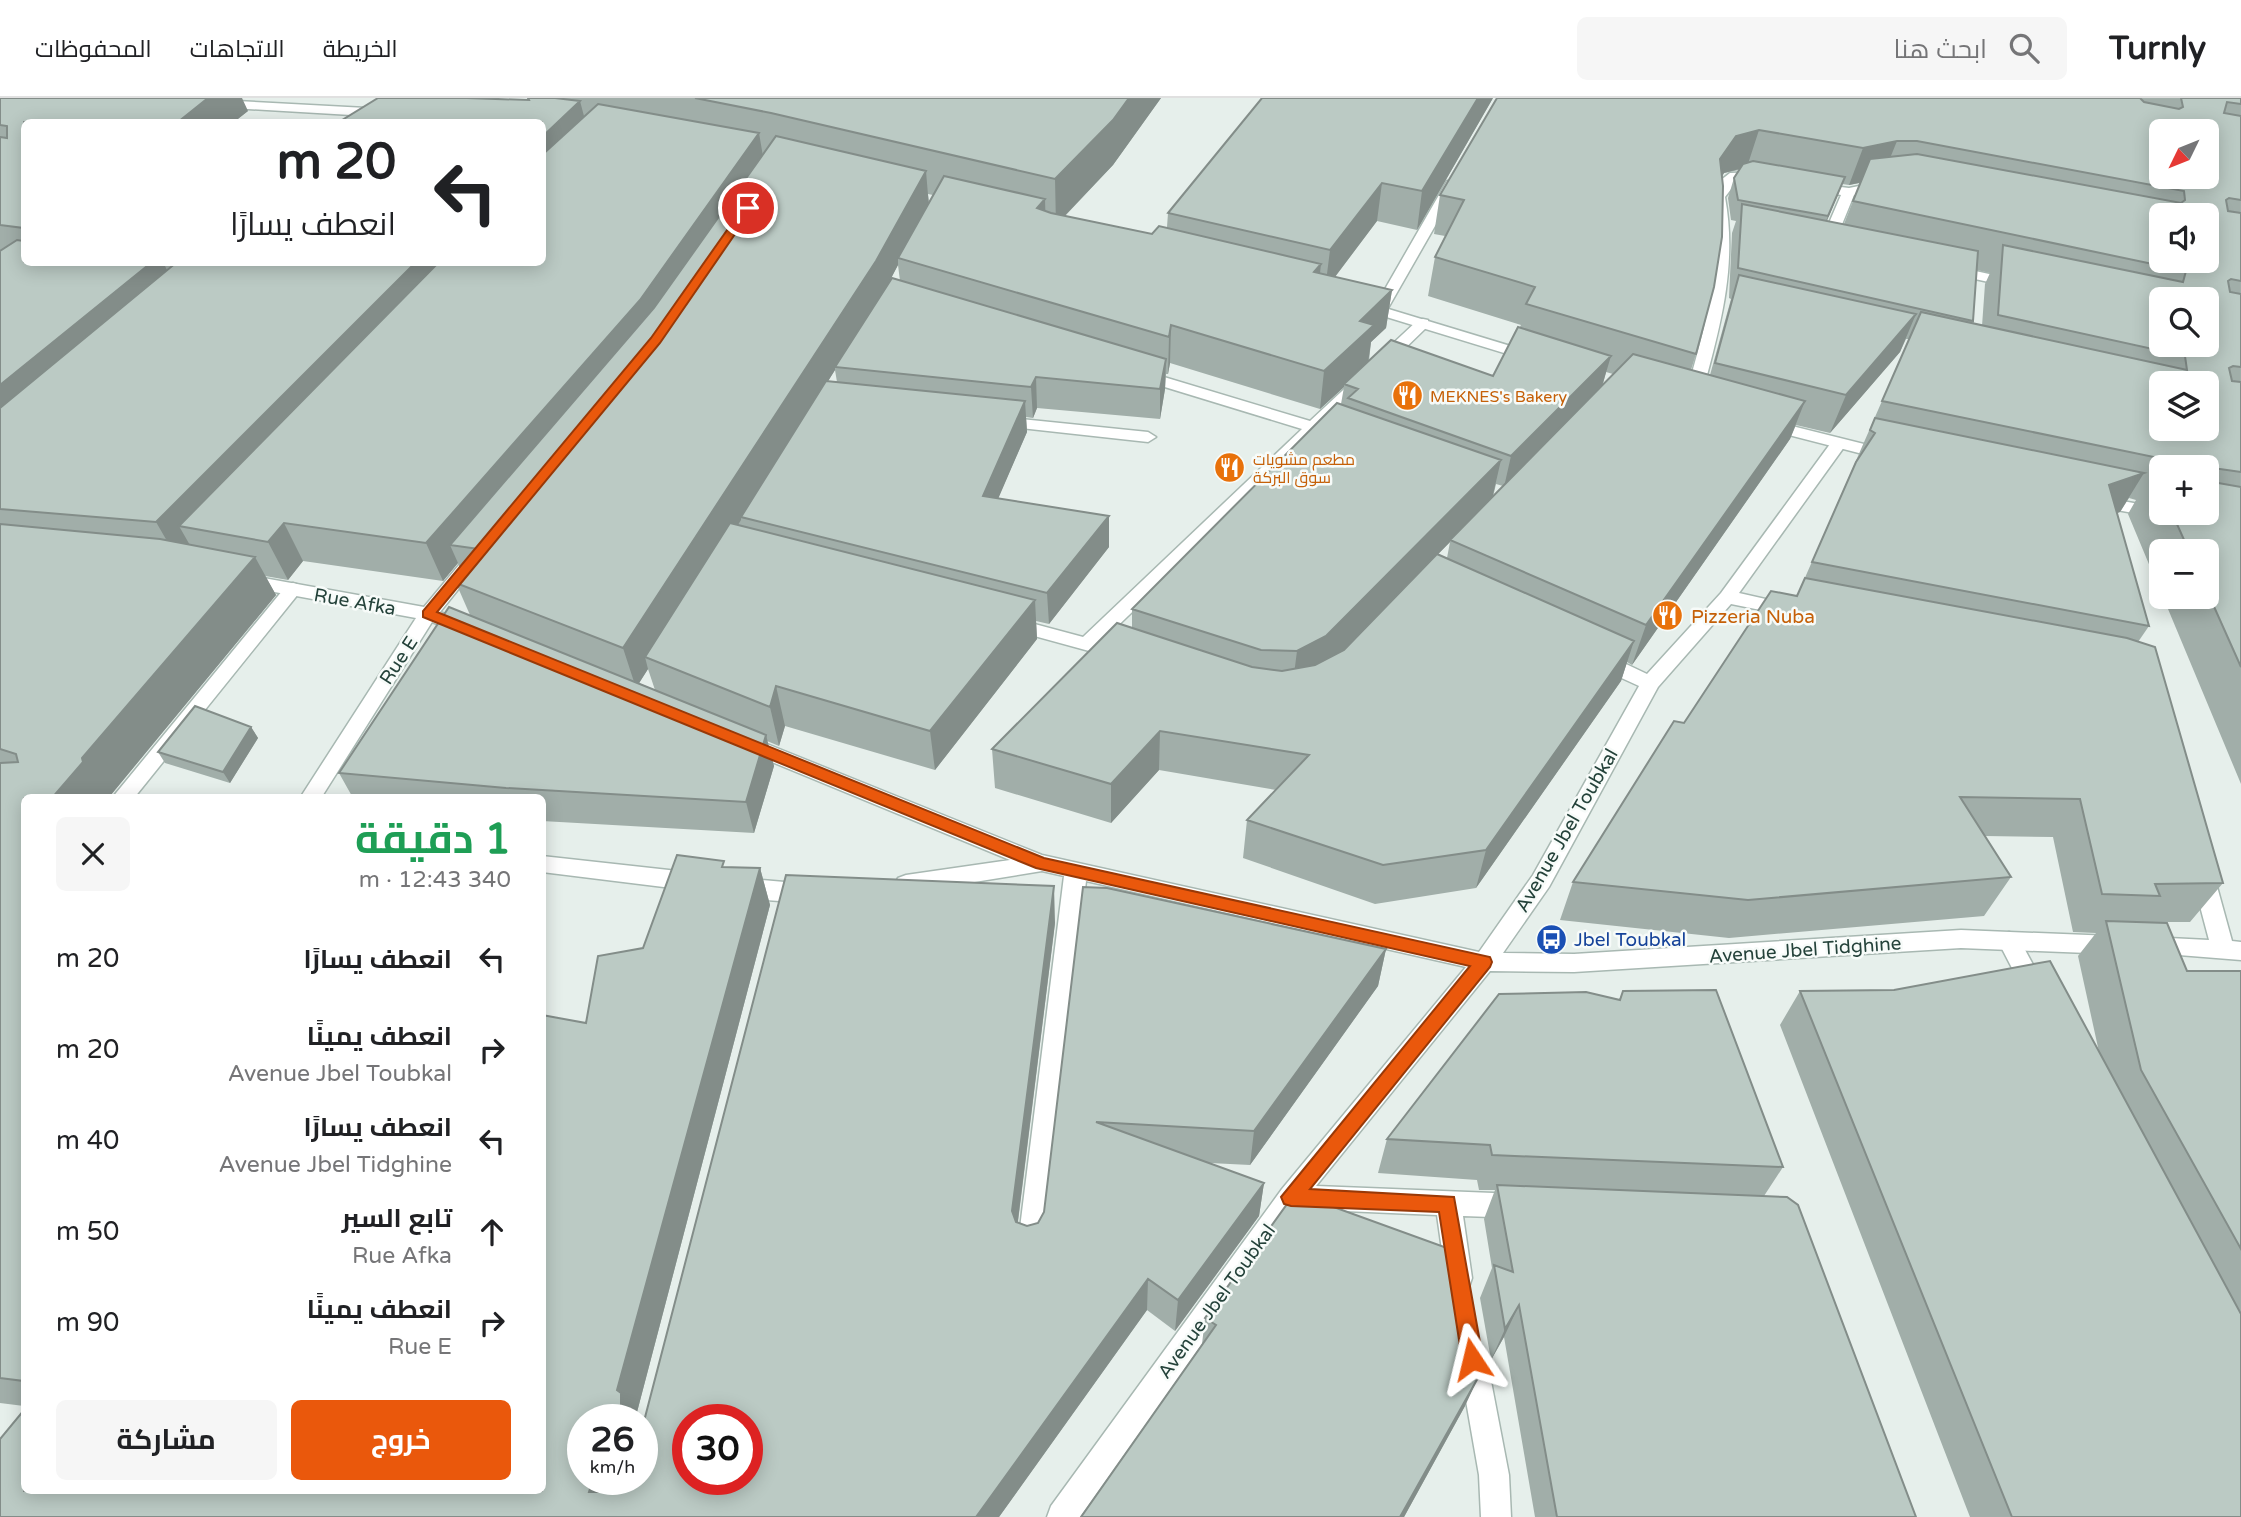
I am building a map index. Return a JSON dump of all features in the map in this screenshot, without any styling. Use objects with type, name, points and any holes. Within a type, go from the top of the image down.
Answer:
[{"type":"street","points":[[201,103],[401,113]]},
{"type":"street","points":[[1380,310],[1462,165]]},
{"type":"street","points":[[1691,405],[1726,304],[1729,226],[1718,197],[1730,180],[1747,174],[1776,179]]},
{"type":"street","points":[[1800,183],[1849,192],[1883,185],[1902,185]]},
{"type":"street","points":[[1827,244],[1849,192]]},
{"type":"street","points":[[1935,267],[1975,281],[2029,286]]},
{"type":"street","points":[[1353,303],[1552,363]]},
{"type":"street","points":[[1088,643],[1423,323]]},
{"type":"street","points":[[1128,371],[1352,440]]},
{"type":"street","points":[[987,421],[1148,437]]},
{"type":"street","points":[[1755,421],[1911,462]]},
{"type":"street","name":"Avenue Jbel Toubkal","points":[[1062,1517],[1291,1197],[1484,962],[1541,881],[1650,683],[1727,597],[1839,443]]},
{"type":"street","points":[[2079,498],[2149,511]]},
{"type":"street","name":"Rue E","points":[[313,794],[428,614],[489,540]]},
{"type":"street","name":"Rue Afka","points":[[224,577],[428,614],[478,635]]},
{"type":"street","points":[[125,794],[293,589]]},
{"type":"street","points":[[1727,597],[1805,613]]},
{"type":"street","points":[[998,621],[1088,643],[1140,660]]},
{"type":"street","points":[[1576,649],[1650,683]]},
{"type":"street","points":[[732,738],[1042,863]]},
{"type":"street","points":[[2195,846],[2232,950]]},
{"type":"street","name":"Avenue Jbel Tidghine","points":[[878,886],[917,883],[1042,863],[1484,962],[1574,963],[1961,939],[2232,950]]},
{"type":"street","points":[[546,864],[787,893],[826,890]]},
{"type":"street","points":[[1031,1244],[1076,871]]},
{"type":"street","points":[[780,920],[787,893]]},
{"type":"street","points":[[2009,941],[2047,1014]]},
{"type":"street","points":[[1291,1197],[1545,1207]]},
{"type":"street","points":[[1447,1204],[1494,1475],[1496,1517]]},
{"type":"building","points":[[0,98],[208,98],[182,119],[21,119],[21,228],[0,225],[0,137],[7,138],[7,126],[0,125]]},
{"type":"building","points":[[378,98],[555,98],[580,101],[546,133],[546,119],[344,119]]},
{"type":"building","points":[[695,98],[1129,98],[1113,120],[1055,179]]},
{"type":"building","points":[[1262,98],[1478,98],[1422,191],[1382,183],[1330,250],[1168,213]]},
{"type":"building","points":[[1497,98],[2140,98],[2144,102],[2179,109],[2183,107],[2181,98],[2241,98],[2241,104],[2227,102],[2224,113],[2241,116],[2241,200],[2226,200],[2228,211],[2241,213],[2241,281],[2228,281],[2230,292],[2241,294],[2241,367],[2229,368],[2232,381],[2241,382],[2241,472],[2219,469],[2219,455],[2149,456],[1882,401],[1921,312],[2187,370],[2185,357],[2219,357],[2219,287],[2149,287],[2149,348],[1998,315],[2003,245],[2183,282],[2185,273],[2219,273],[2219,203],[2181,203],[2185,200],[2184,191],[2173,189],[2219,189],[2219,119],[2149,119],[2149,184],[1917,141],[1897,141],[1863,148],[1759,130],[1736,136],[1720,159],[1723,186],[1722,237],[1714,287],[1696,354],[1526,304],[1535,287],[1435,257],[1464,200],[1440,195]]},
{"type":"building","points":[[598,104],[759,133],[640,300],[426,543],[284,523],[268,542],[179,526],[435,266],[546,266],[546,151]]},
{"type":"building","points":[[776,136],[926,171],[876,261],[623,648],[456,583],[479,549],[450,545],[654,308]]},
{"type":"building","points":[[1917,154],[2181,203],[2149,203],[2149,263],[1853,201],[1870,159]]},
{"type":"building","points":[[1753,161],[1845,177],[1828,216],[1738,200],[1734,178],[1743,164]]},
{"type":"building","points":[[944,176],[1045,199],[1037,208],[1051,213],[1152,234],[1159,226],[1321,264],[1314,272],[1392,290],[1360,321],[1374,325],[1324,371],[1171,325],[1169,337],[898,258]]},
{"type":"building","points":[[1742,204],[1978,251],[1973,321],[1738,268]]},
{"type":"building","points":[[17,240],[21,241],[21,266],[147,266],[0,385],[0,251]]},
{"type":"building","points":[[172,266],[412,266],[156,522],[0,509],[0,408]]},
{"type":"building","points":[[1739,275],[1916,314],[1846,395],[1715,363]]},
{"type":"building","points":[[892,278],[1166,359],[1160,389],[1036,377],[1031,387],[835,367]]},
{"type":"building","points":[[1518,327],[1611,356],[1511,456],[1348,398],[1358,389],[1344,384],[1391,340],[1493,376]]},
{"type":"building","points":[[1633,354],[1805,401],[1646,625],[1450,540]]},
{"type":"building","points":[[826,381],[1025,401],[983,496],[1109,516],[1047,593],[741,517]]},
{"type":"building","points":[[1337,403],[1501,460],[1326,636],[1297,651],[1261,650],[1132,609]]},
{"type":"building","points":[[1875,418],[2144,473],[2109,485],[2149,626],[1812,562],[1856,462],[1875,433],[1870,430]]},
{"type":"building","points":[[2219,483],[2241,487],[2241,667],[2215,609],[2219,609],[2219,539],[2184,539],[2177,525],[2219,525]]},
{"type":"building","points":[[730,523],[1035,600],[930,731],[776,686],[770,707],[645,657]]},
{"type":"building","points":[[0,524],[160,539],[255,557],[82,758],[83,762],[55,794],[21,794],[21,1381],[0,1378],[0,763],[18,762],[16,754],[0,749]]},
{"type":"building","points":[[1437,554],[1634,641],[1486,850],[1383,865],[1247,820],[1309,755],[1160,731],[1111,784],[992,749],[1117,623],[1252,667],[1282,671],[1315,665],[1344,650]]},
{"type":"building","points":[[1805,578],[2127,638],[2155,647],[2223,883],[2155,884],[2160,896],[2102,894],[2080,799],[1960,797],[2011,877],[1748,900],[1573,882],[1674,721],[1684,723],[1771,591],[1797,596]]},
{"type":"building","points":[[449,607],[766,735],[746,802],[506,788],[339,773]]},
{"type":"building","points":[[195,706],[251,727],[223,772],[158,752]]},
{"type":"building","points":[[677,855],[724,861],[722,867],[760,868],[617,1390],[621,1393],[621,1404],[567,1404],[567,1495],[658,1495],[658,1404],[648,1404],[786,875],[1054,886],[1012,1211],[1016,1222],[1027,1226],[1038,1223],[1044,1212],[1083,887],[1107,888],[1386,949],[1254,1131],[1096,1122],[1264,1183],[1178,1300],[1148,1279],[976,1517],[0,1517],[0,1439],[21,1414],[21,1494],[546,1494],[546,1016],[586,1023],[598,956],[643,948]]},
{"type":"building","points":[[2106,921],[2167,923],[2187,971],[2241,971],[2241,1249],[2141,1070]]},
{"type":"building","points":[[2050,961],[2241,1314],[2241,1517],[2012,1517],[1800,991],[1894,990]]},
{"type":"building","points":[[1716,990],[1783,1167],[1492,1155],[1490,1145],[1387,1139],[1499,994],[1586,992],[1620,1000],[1623,991]]},
{"type":"building","points":[[1497,1185],[1787,1197],[1798,1205],[1916,1517],[1557,1517],[1519,1305],[1505,1329],[1494,1265],[1513,1272]]},
{"type":"building","points":[[1295,1193],[1458,1252],[1479,1376],[1400,1517],[1081,1517],[1216,1325],[1205,1318]]},
{"type":"place","name":"MEKNES's Bakery","points":[[1407,396]]},
{"type":"place","name":"مطعم مشويات سوق البركة","points":[[1230,468]]},
{"type":"place","name":"Pizzeria Nuba","points":[[1668,616]]},
{"type":"place","name":"Jbel Toubkal","points":[[1551,939]]},
{"type":"route","points":[[748,208],[656,341],[428,614],[1042,863],[1484,962],[1291,1197],[1447,1204],[1472,1359]]}]
